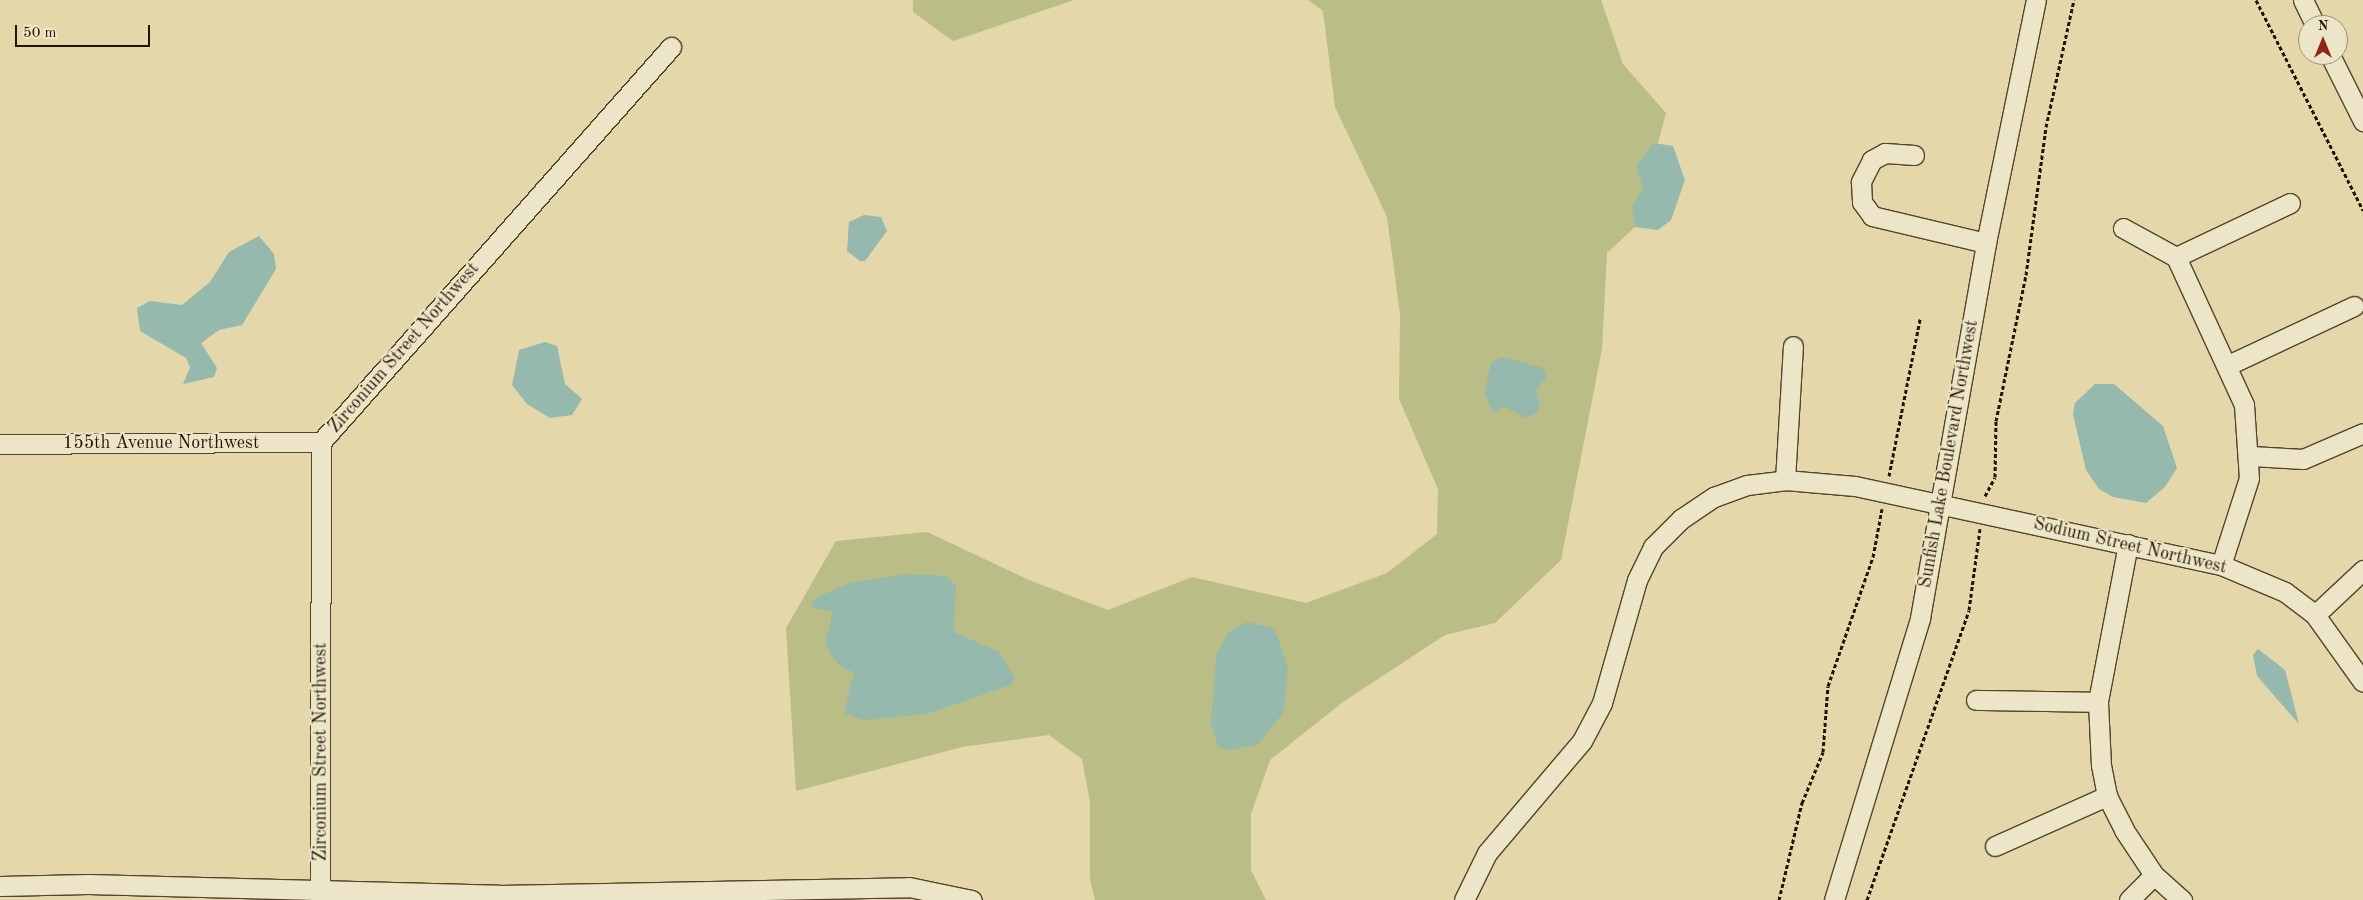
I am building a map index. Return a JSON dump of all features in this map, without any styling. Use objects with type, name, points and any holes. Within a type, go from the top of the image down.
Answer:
[{"type":"street","name":"Sunfish Lake Boulevard Northwest","points":[[1834,900],[1910,660],[1942,504],[1986,243],[2036,0]]},
{"type":"street","points":[[2303,0],[2310,15]]},
{"type":"street","name":"Zirconium Street Northwest","points":[[320,895],[321,442],[671,47]]},
{"type":"street","points":[[2335,65],[2363,122]]},
{"type":"street","points":[[1914,155],[1885,153],[1872,160],[1861,182],[1862,202],[1872,216],[1986,243]]},
{"type":"street","points":[[2176,257],[2290,203]]},
{"type":"street","points":[[2123,228],[2176,257],[2228,365],[2244,405],[2251,456],[2244,504],[2221,565]]},
{"type":"street","points":[[2228,365],[2354,306]]},
{"type":"street","points":[[1785,480],[1793,346]]},
{"type":"street","points":[[2251,456],[2303,459],[2363,433]]},
{"type":"street","name":"155th Avenue Northwest","points":[[0,444],[321,442]]},
{"type":"street","points":[[1464,900],[1487,853],[1564,762],[1598,711],[1616,665],[1637,580],[1653,547],[1682,519],[1714,497],[1747,484],[1785,480],[1885,492],[1942,504]]},
{"type":"street","name":"Sodium Street Northwest","points":[[1942,504],[2221,565],[2285,592],[2315,615],[2363,682]]},
{"type":"street","points":[[2128,544],[2098,702],[2097,735],[2108,796],[2154,874],[2182,900]]},
{"type":"street","points":[[2315,615],[2363,570]]},
{"type":"street","points":[[1976,700],[2098,702]]},
{"type":"street","points":[[1995,846],[2108,796]]},
{"type":"street","points":[[2129,900],[2154,874]]},
{"type":"street","points":[[0,886],[88,884],[320,895],[499,895],[909,886],[972,900]]},
{"type":"path","points":[[1867,900],[1969,610],[1985,494],[1995,477],[1996,421],[2026,275],[2046,127],[2074,0]]},
{"type":"path","points":[[2256,0],[2363,210]]},
{"type":"path","points":[[1779,900],[1802,803],[1823,752],[1828,686],[1873,557],[1920,319]]},
{"type":"green space","points":[[913,0],[1074,0],[953,41],[913,12]]},
{"type":"green space","points":[[1308,0],[1601,0],[1623,64],[1666,113],[1635,227],[1607,253],[1602,349],[1561,560],[1495,623],[1445,635],[1343,702],[1270,760],[1251,814],[1251,870],[1266,900],[1095,900],[1090,879],[1090,802],[1082,759],[1049,735],[962,747],[796,791],[786,628],[836,541],[927,532],[1029,580],[1108,610],[1192,577],[1306,603],[1387,573],[1437,534],[1438,489],[1399,399],[1400,314],[1387,217],[1335,107],[1323,11]]},
{"type":"water","points":[[1654,143],[1673,146],[1685,180],[1671,220],[1658,230],[1635,227],[1632,206],[1643,188],[1636,165]]},
{"type":"water","points":[[864,215],[881,217],[887,231],[865,261],[860,261],[847,251],[849,222]]},
{"type":"water","points":[[259,236],[274,254],[276,269],[242,325],[219,330],[201,343],[217,368],[214,377],[183,384],[190,367],[186,358],[140,331],[137,308],[150,301],[182,305],[210,282],[229,252]]},
{"type":"water","points":[[545,342],[557,346],[565,384],[582,399],[572,415],[550,418],[527,404],[512,385],[519,350]]},
{"type":"water","points":[[1503,357],[1543,368],[1546,377],[1536,391],[1540,406],[1535,414],[1525,418],[1504,406],[1493,414],[1485,393],[1492,361]]},
{"type":"water","points":[[2095,384],[2114,384],[2163,426],[2177,468],[2165,487],[2146,503],[2113,497],[2099,489],[2086,470],[2073,414],[2075,403]]},
{"type":"water","points":[[909,574],[946,576],[956,585],[954,632],[999,652],[1014,677],[1013,684],[927,714],[864,720],[844,714],[854,672],[842,668],[830,654],[826,640],[833,612],[811,607],[815,598],[852,582]]},
{"type":"water","points":[[1247,622],[1272,628],[1278,637],[1288,669],[1283,713],[1257,745],[1228,750],[1218,747],[1211,723],[1216,655],[1229,632]]},
{"type":"water","points":[[2258,649],[2285,670],[2299,724],[2257,676],[2253,655]]}]
